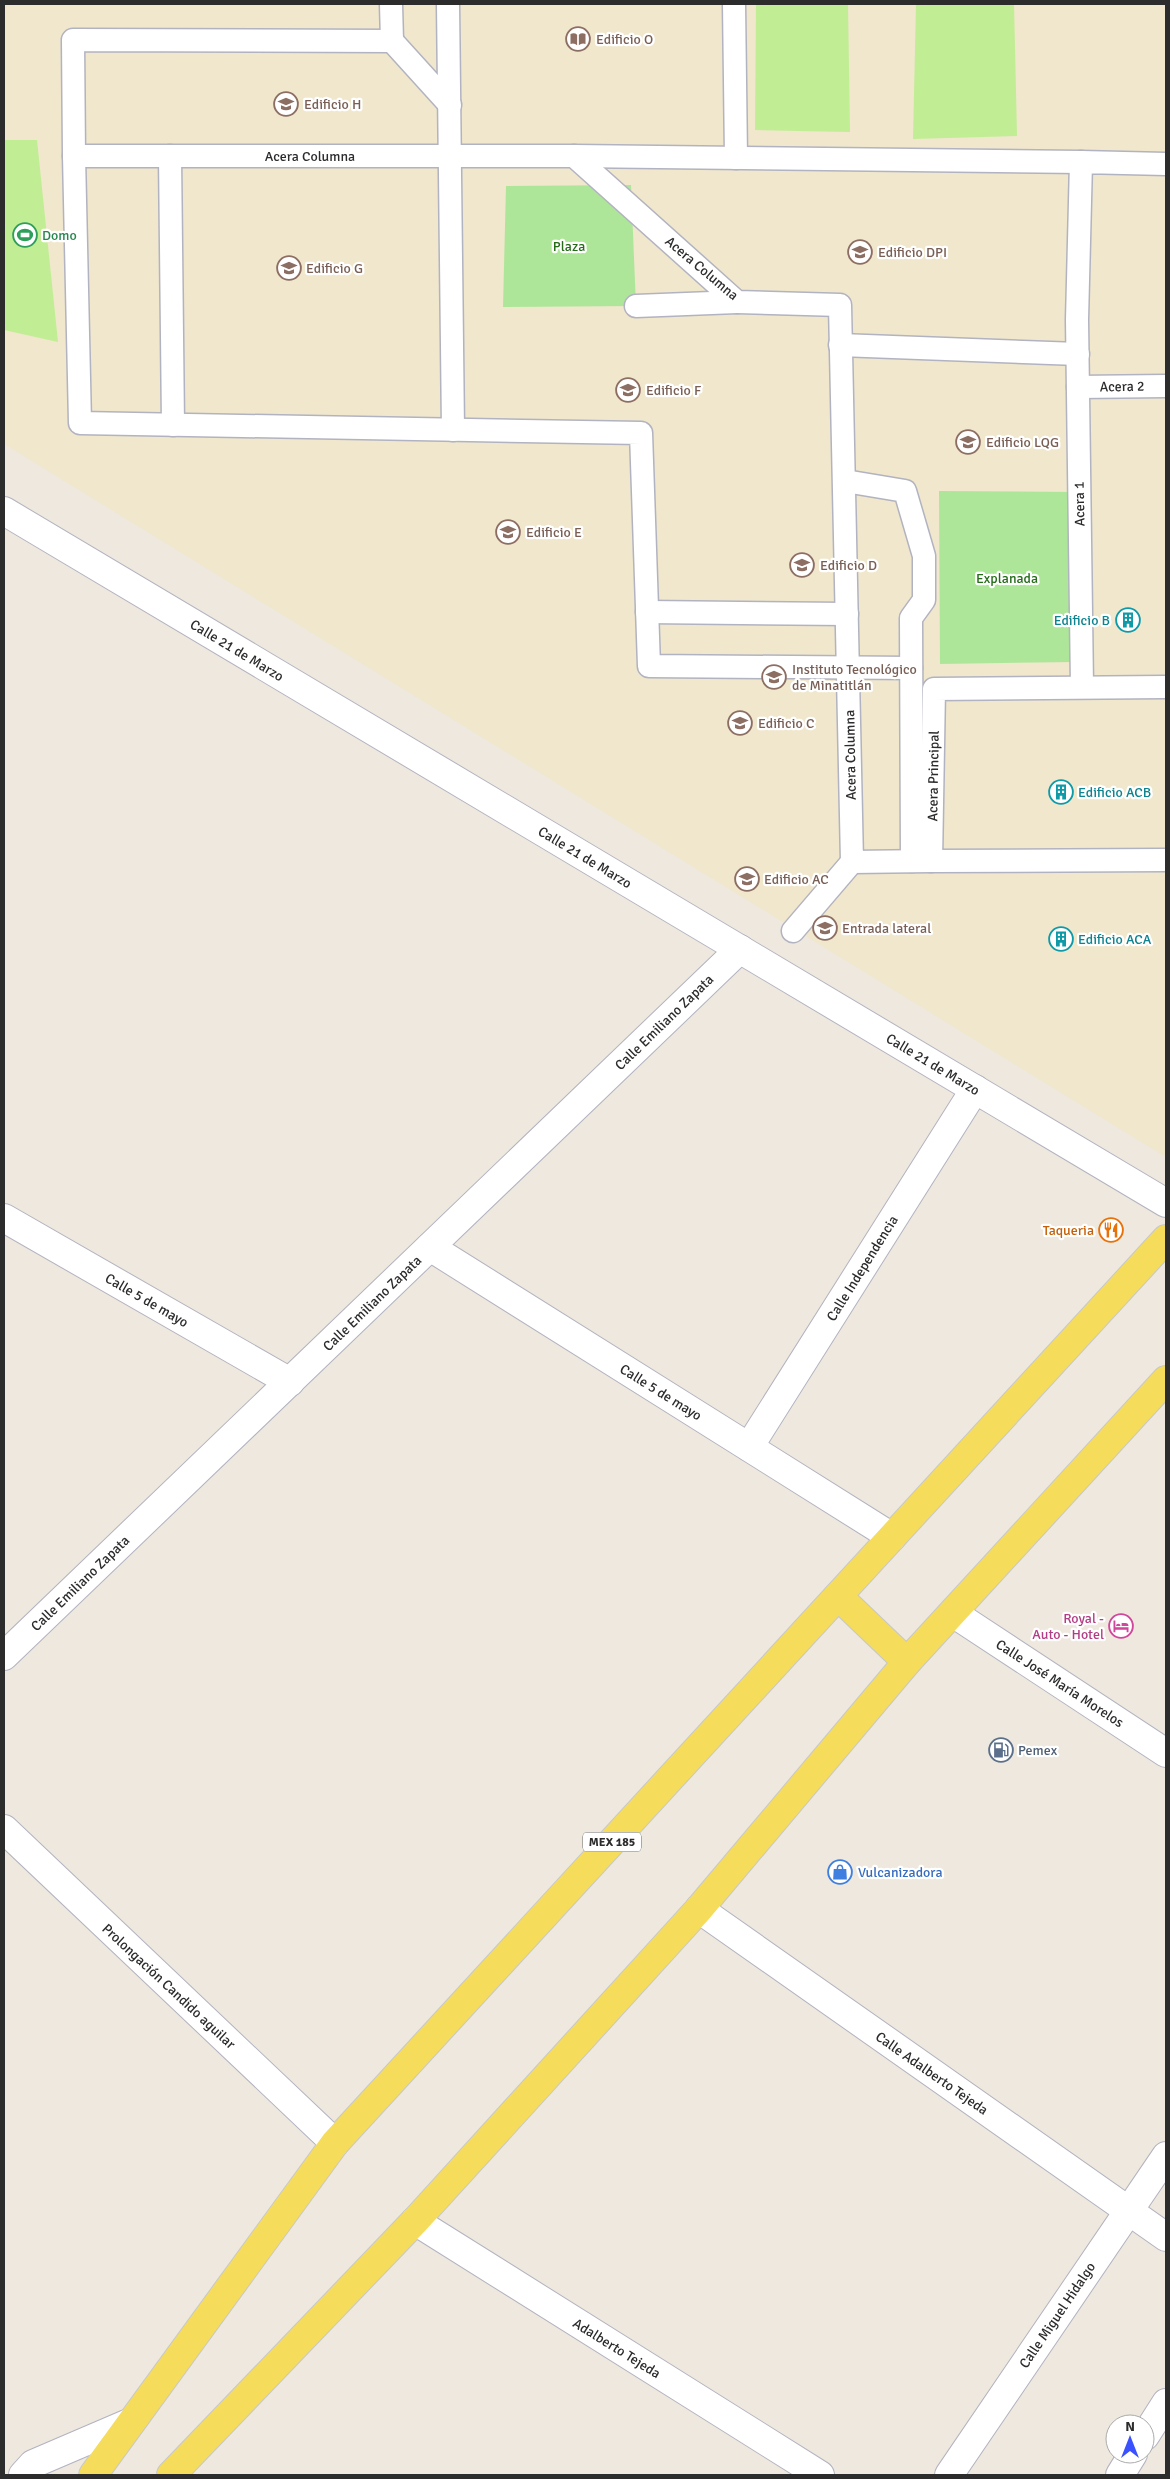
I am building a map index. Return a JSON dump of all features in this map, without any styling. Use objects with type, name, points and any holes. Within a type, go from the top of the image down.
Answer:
[{"type":"main road","name":"MEX 185","points":[[93,2475],[335,2143],[1166,1239]]},
{"type":"main road","points":[[171,2475],[415,2220],[699,1909],[908,1662],[1166,1380]]},
{"type":"main road","points":[[838,1596],[908,1662]]},
{"type":"street","name":"Calle 21 de Marzo","points":[[4,511],[1166,1203]]},
{"type":"street","name":"Calle Emiliano Zapata","points":[[4,1656],[740,949]]},
{"type":"street","name":"Calle Independencia","points":[[749,1447],[975,1089]]},
{"type":"street","name":"Calle 5 de mayo","points":[[4,1218],[290,1382]]},
{"type":"street","name":"Calle 5 de mayo","points":[[430,1247],[892,1537]]},
{"type":"street","name":"Calle José María Morelos","points":[[953,1613],[1166,1753]]},
{"type":"street","name":"Prolongación Candido aguilar","points":[[4,1829],[335,2143]]},
{"type":"street","name":"Calle Adalberto Tejeda","points":[[699,1909],[1166,2237]]},
{"type":"street","name":"Calle Miguel Hidalgo","points":[[949,2475],[1166,2156]]},
{"type":"street","name":"Adalberto Tejeda","points":[[415,2220],[820,2475]]},
{"type":"street","points":[[1155,2420],[1166,2403]]},
{"type":"street","points":[[23,2475],[33,2464],[131,2422]]},
{"type":"street","points":[[1120,2475],[1127,2464]]},
{"type":"lane","points":[[391,4],[392,41],[450,105]]},
{"type":"lane","points":[[448,4],[453,430]]},
{"type":"lane","points":[[734,4],[736,158]]},
{"type":"lane","points":[[392,41],[73,40],[80,423],[641,434],[649,666],[911,668]]},
{"type":"lane","name":"Acera Columna","points":[[74,156],[574,156],[737,302],[840,305],[852,862]]},
{"type":"lane","points":[[170,156],[173,425]]},
{"type":"lane","points":[[574,156],[1166,164]]},
{"type":"lane","name":"Acera 1","points":[[1081,162],[1077,320],[1082,687]]},
{"type":"lane","points":[[636,306],[737,302]]},
{"type":"lane","points":[[840,345],[1078,354]]},
{"type":"lane","name":"Acera 2","points":[[1078,387],[1166,386]]},
{"type":"lane","points":[[845,481],[905,491],[924,556],[924,600],[911,618],[911,668],[922,861]]},
{"type":"lane","points":[[647,612],[847,614]]},
{"type":"lane","name":"Acera Principal","points":[[922,861],[934,689],[1166,687]]},
{"type":"lane","points":[[793,931],[852,862],[1166,860]]},
{"type":"shaded area","name":"Instituto Tecnológico de Minatitlán","points":[[4,4],[1166,4],[1166,1154],[1164,1156],[4,444]]},
{"type":"green space","points":[[756,4],[848,4],[850,132],[755,130]]},
{"type":"green space","points":[[916,4],[1014,4],[1017,136],[913,139]]},
{"type":"green space","name":"Domo","points":[[4,140],[37,140],[58,342],[4,330]]},
{"type":"green space","name":"Plaza","points":[[631,185],[636,306],[503,307],[506,186]]},
{"type":"green space","name":"Explanada","points":[[939,491],[1076,492],[1075,662],[940,664]]},
{"type":"place","name":"Edificio O","points":[[578,39]]},
{"type":"place","name":"Edificio H","points":[[286,104]]},
{"type":"place","name":"Domo","points":[[25,235]]},
{"type":"place","name":"Edificio DPI","points":[[860,252]]},
{"type":"place","name":"Edificio G","points":[[289,268]]},
{"type":"place","name":"Edificio F","points":[[628,390]]},
{"type":"place","name":"Edificio LQG","points":[[968,442]]},
{"type":"place","name":"Edificio E","points":[[508,532]]},
{"type":"place","name":"Edificio D","points":[[802,565]]},
{"type":"place","name":"Edificio B","points":[[1128,620]]},
{"type":"place","name":"Instituto Tecnológico de Minatitlán","points":[[774,677]]},
{"type":"place","name":"Edificio C","points":[[740,723]]},
{"type":"place","name":"Edificio ACB","points":[[1061,792]]},
{"type":"place","name":"Edificio AC","points":[[747,879]]},
{"type":"place","name":"Entrada lateral","points":[[825,928]]},
{"type":"place","name":"Edificio ACA","points":[[1061,939]]},
{"type":"place","name":"Taqueria","points":[[1111,1230]]},
{"type":"place","name":"Royal - Auto - Hotel","points":[[1121,1626]]},
{"type":"place","name":"Pemex","points":[[1001,1750]]},
{"type":"place","name":"Vulcanizadora","points":[[840,1872]]}]
